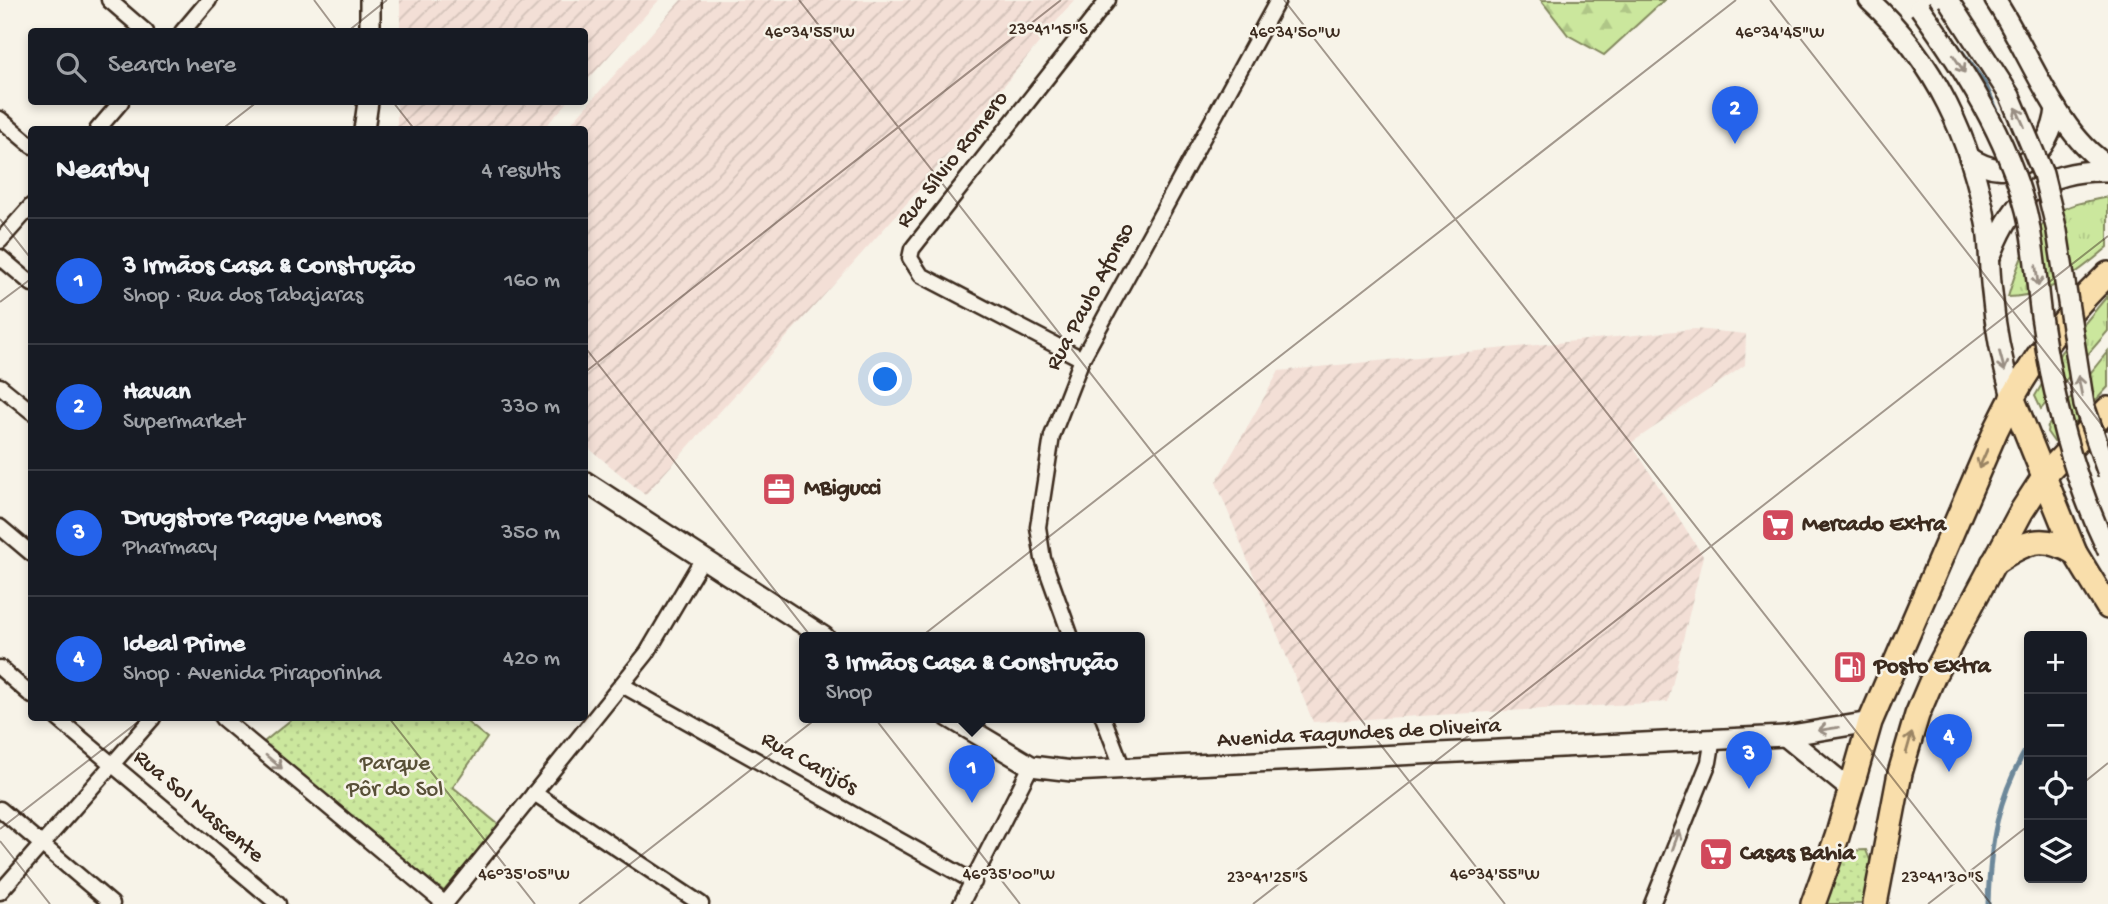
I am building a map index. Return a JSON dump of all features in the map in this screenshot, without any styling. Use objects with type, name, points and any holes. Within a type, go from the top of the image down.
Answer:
[{"type":"main road","points":[[370,0],[370,28]]},
{"type":"main road","points":[[1869,0],[1903,34],[1924,61],[1951,109],[1969,157],[1983,212],[1996,325],[2012,397],[2075,553],[2108,607]]},
{"type":"main road","points":[[1912,0],[1974,87],[2018,187],[2033,243],[2041,315],[2060,418],[2086,500],[2108,551],[2090,578]]},
{"type":"main road","points":[[1948,0],[2010,96],[2043,174],[2057,231],[2084,405],[2108,474]]},
{"type":"main road","points":[[1995,0],[2076,138],[2108,165]]},
{"type":"main road","points":[[365,126],[368,105]]},
{"type":"main road","points":[[1969,157],[1994,169],[2022,162],[2048,141],[2056,108]]},
{"type":"main road","points":[[1989,258],[2004,223],[2033,190],[2068,173],[2108,171]]},
{"type":"main road","points":[[1813,904],[1852,790],[1870,722],[2012,397],[2043,346],[2108,274]]},
{"type":"main road","points":[[1875,904],[1900,773],[1917,715],[1990,565],[2045,475],[2108,409]]},
{"type":"main road","points":[[588,484],[816,632]]},
{"type":"main road","points":[[1990,565],[2017,548],[2040,540],[2054,542],[2075,553]]},
{"type":"main road","name":"Avenida Fagundes de Oliveira","points":[[959,723],[1031,766],[1054,771],[1498,752],[1785,736],[1870,722]]},
{"type":"main road","points":[[1785,736],[1852,790]]},
{"type":"street","points":[[109,0],[141,28]]},
{"type":"street","points":[[185,28],[209,0]]},
{"type":"street","name":"Rua Sílvio Romero","points":[[1082,359],[920,275],[910,258],[912,249],[1108,0]]},
{"type":"street","name":"Rua Paulo Afonso","points":[[1069,632],[1043,559],[1038,527],[1041,491],[1052,436],[1082,359],[1278,0]]},
{"type":"street","points":[[100,126],[118,105]]},
{"type":"street","points":[[0,119],[28,143]]},
{"type":"street","points":[[0,241],[28,210]]},
{"type":"street","points":[[0,257],[28,281]]},
{"type":"street","points":[[0,386],[28,409]]},
{"type":"street","points":[[0,527],[28,551]]},
{"type":"street","points":[[226,721],[445,904],[622,685],[654,642],[703,558]]},
{"type":"street","points":[[0,668],[28,692]]},
{"type":"street","name":"Rua Carijós","points":[[622,685],[974,882]]},
{"type":"street","name":"Rua Sol Nascente","points":[[60,721],[278,904]]},
{"type":"street","points":[[0,892],[150,721]]},
{"type":"street","points":[[1105,723],[1123,769]]},
{"type":"street","points":[[1652,904],[1709,762],[1713,738]]},
{"type":"street","points":[[961,904],[1031,766]]},
{"type":"street","points":[[534,793],[701,904]]},
{"type":"street","points":[[0,809],[112,904]]},
{"type":"shaded area","points":[[400,0],[659,0],[588,80],[588,28],[400,28]]},
{"type":"shaded area","points":[[681,0],[1074,0],[916,193],[645,495],[588,448],[588,126],[569,126]]},
{"type":"shaded area","points":[[397,105],[565,105],[546,126],[397,126]]},
{"type":"shaded area","points":[[1695,329],[1746,334],[1745,365],[1631,443],[1703,556],[1668,702],[1313,722],[1216,482],[1279,371]]},
{"type":"green space","points":[[1541,0],[1664,0],[1604,55],[1568,35]]},
{"type":"green space","points":[[2108,197],[2108,247],[2074,274],[2050,288],[2023,296],[2008,297],[2021,258],[2034,234],[2043,224],[2071,206]]},
{"type":"green space","points":[[2108,295],[2108,331],[2041,409],[2035,396],[2061,352]]},
{"type":"green space","points":[[2108,351],[2108,387],[2057,443],[2054,442],[2047,432],[2048,426]]},
{"type":"green space","name":"Parque Pôr do Sol","points":[[289,721],[466,721],[487,738],[453,787],[499,825],[444,891],[259,746]]},
{"type":"green space","points":[[1866,850],[1876,875],[1869,904],[1824,904],[1843,851]]},
{"type":"waterway","points":[[1939,20],[1985,84],[2014,150]]},
{"type":"waterway","points":[[1988,904],[1997,821],[2009,783],[2024,753]]},
{"type":"place","name":"Havan","points":[[1735,144]]},
{"type":"place","name":"MBigucci","points":[[779,489]]},
{"type":"place","name":"Mercado Extra","points":[[1778,525]]},
{"type":"place","name":"Posto Extra","points":[[1850,667]]},
{"type":"place","name":"Ideal Prime","points":[[1949,772]]},
{"type":"place","name":"Drugstore Pague Menos","points":[[1749,789]]},
{"type":"place","name":"3 Irmãos Casa & Construção","points":[[972,803]]},
{"type":"place","name":"Casas Bahia","points":[[1716,854]]}]
